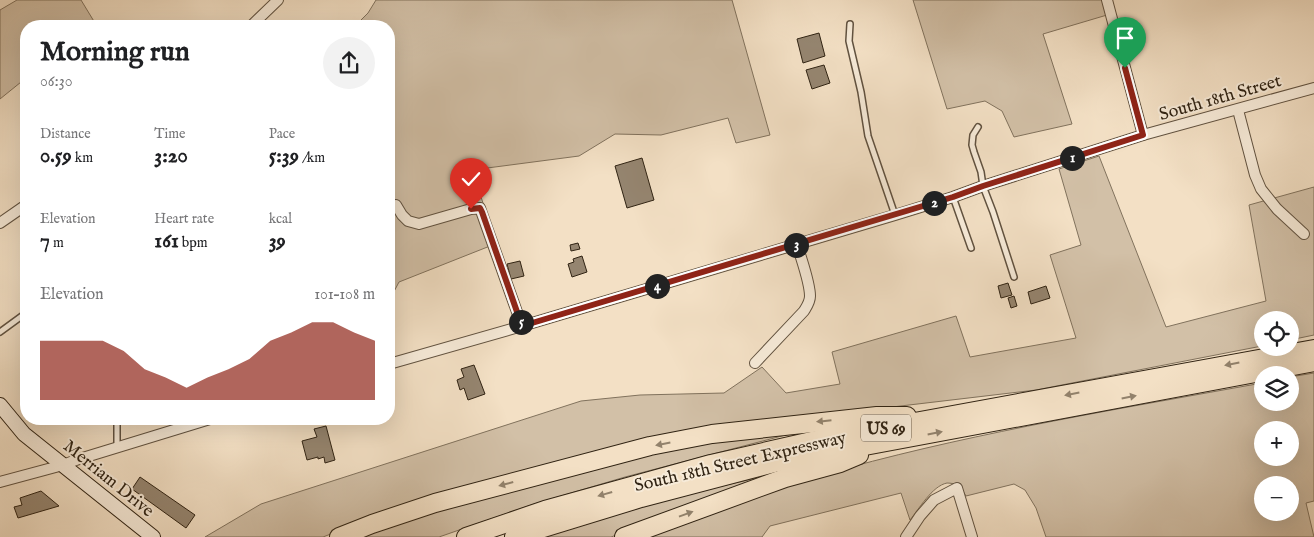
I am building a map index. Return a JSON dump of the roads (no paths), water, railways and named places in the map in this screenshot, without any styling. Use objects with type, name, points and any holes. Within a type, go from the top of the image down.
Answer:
[{"type":"highway","name":"South 18th Street Expressway","points":[[466,537],[545,510],[711,464],[816,440],[1314,349]]},
{"type":"highway","name":"South 18th Street Expressway","points":[[514,537],[641,498],[774,463],[1314,362]]},
{"type":"highway","points":[[339,537],[435,503],[623,453],[712,434],[877,416],[960,415]]},
{"type":"highway","points":[[624,537],[785,478],[840,463],[894,440]]},
{"type":"main road","name":"Merriam Drive","points":[[2,413],[24,434],[154,537]]},
{"type":"street","points":[[257,20],[278,0]]},
{"type":"street","points":[[1107,0],[1143,135]]},
{"type":"street","name":"South 18th Street","points":[[395,362],[895,215],[1143,135],[1314,88]]},
{"type":"street","points":[[1238,110],[1255,175],[1261,189],[1276,210],[1304,234]]},
{"type":"street","points":[[396,205],[408,221],[420,224],[480,208],[522,326]]},
{"type":"street","points":[[0,223],[20,209]]},
{"type":"street","points":[[756,363],[808,305],[810,297],[809,286],[797,244]]},
{"type":"street","points":[[0,482],[63,465],[191,425]]},
{"type":"street","points":[[906,537],[920,516],[934,500],[957,488],[972,537]]},
{"type":"lane","points":[[850,24],[849,41],[861,92],[868,136],[895,215]]},
{"type":"lane","points":[[978,127],[973,135],[972,145],[981,172],[983,186],[1014,277]]},
{"type":"lane","points":[[953,197],[971,248]]},
{"type":"lane","points":[[0,332],[20,317]]},
{"type":"lane","points":[[117,425],[117,448]]}]
